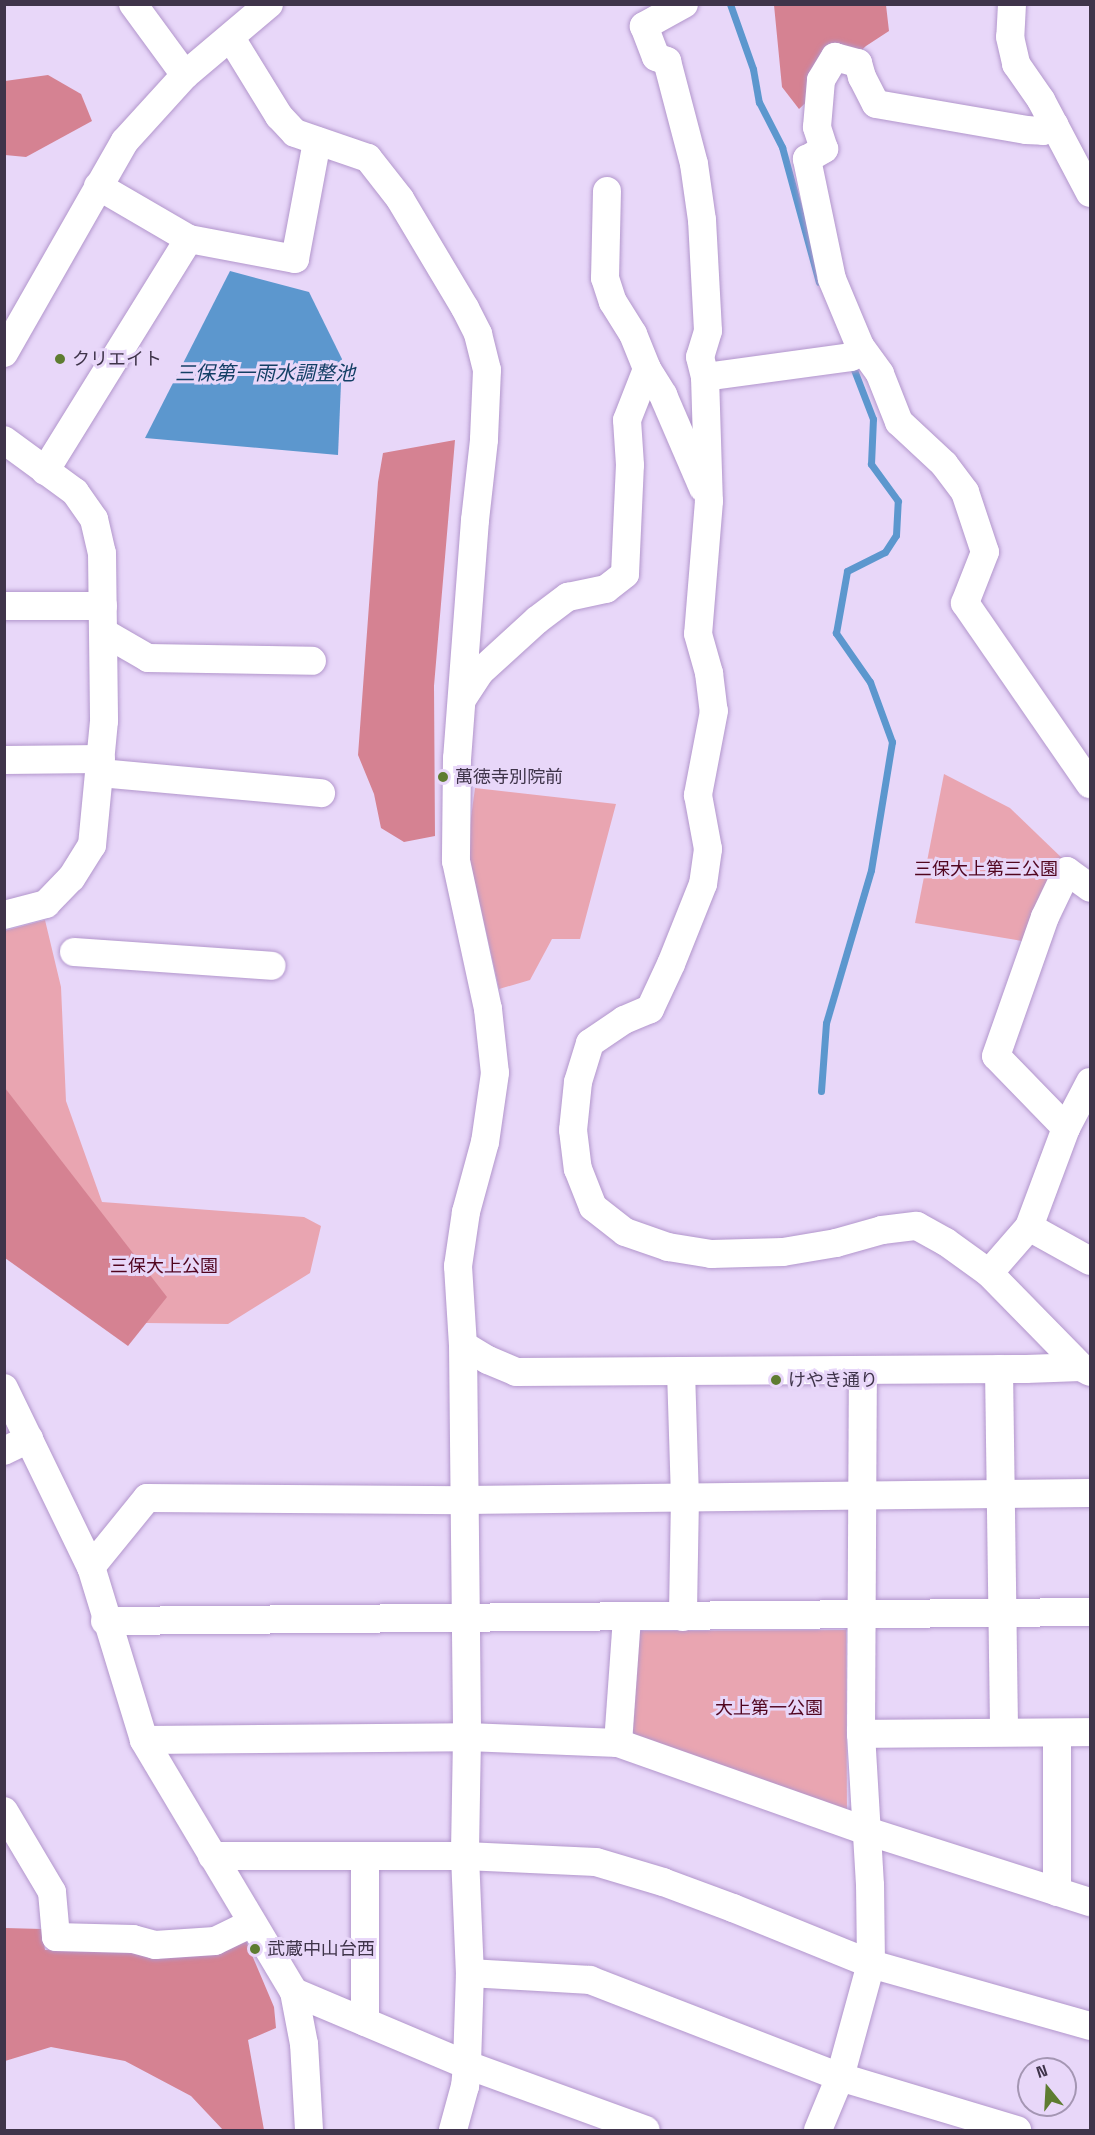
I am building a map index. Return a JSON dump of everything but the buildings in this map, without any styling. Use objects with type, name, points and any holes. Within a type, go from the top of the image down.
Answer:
[{"type":"street","points":[[133,4],[185,75]]},
{"type":"street","points":[[4,353],[125,141],[185,75],[269,4]]},
{"type":"street","points":[[684,4],[644,26],[656,57],[666,62],[694,164],[702,220],[708,331],[700,357],[705,376],[709,501],[698,634],[709,673],[714,711],[698,795],[708,849],[703,884],[650,1009],[624,1020],[590,1043],[578,1082],[573,1130],[578,1169],[593,1207],[625,1232],[668,1247],[711,1254],[783,1252],[836,1243],[882,1230],[917,1226],[946,1242],[989,1273],[1086,1370]]},
{"type":"street","points":[[1012,4],[1010,37],[1016,64],[1041,100],[1090,191]]},
{"type":"street","points":[[231,38],[279,116],[295,132],[368,158],[400,199],[478,334],[486,370],[484,440],[475,520],[457,758],[456,861],[488,1009],[495,1073],[485,1142],[466,1212],[458,1266],[463,1345],[467,1737],[465,1856],[470,1972],[465,2086],[453,2130]]},
{"type":"street","points":[[1055,125],[1042,131],[1026,130],[876,105],[862,77],[858,63],[835,57],[821,80],[817,127],[824,149],[807,159],[832,279],[860,346],[880,374],[899,422],[944,464],[965,492],[985,552],[965,603],[1090,784]]},
{"type":"street","points":[[98,186],[189,239],[294,259],[317,141]]},
{"type":"street","points":[[607,191],[604,278],[613,302],[633,334],[647,369],[663,395],[709,501]]},
{"type":"street","points":[[45,471],[189,239]]},
{"type":"street","points":[[705,376],[851,357],[860,346]]},
{"type":"street","points":[[462,698],[480,672],[552,608],[568,597],[606,589],[626,574],[630,465],[627,420],[647,369]]},
{"type":"street","points":[[4,440],[75,492],[94,519],[102,553],[104,721],[92,845],[71,878],[46,904],[4,915]]},
{"type":"street","points":[[4,606],[103,619],[148,658],[312,661]]},
{"type":"street","points":[[4,760],[101,766],[321,793]]},
{"type":"street","points":[[1066,1128],[996,1056],[1045,917],[1067,871],[1090,888]]},
{"type":"street","points":[[74,952],[272,966]]},
{"type":"street","points":[[989,1273],[1029,1227],[1066,1128],[1090,1082]]},
{"type":"street","points":[[1029,1227],[1090,1261]]},
{"type":"street","points":[[463,1345],[488,1360],[516,1372],[1086,1370]]},
{"type":"street","points":[[999,1369],[1004,1732]]},
{"type":"street","points":[[818,2130],[840,2078],[871,1964],[861,1734],[863,1370]]},
{"type":"street","points":[[681,1371],[685,1497],[683,1617]]},
{"type":"street","points":[[4,1388],[17,1445],[91,1567],[105,1621],[144,1740],[294,1992],[304,2044],[309,2130]]},
{"type":"street","points":[[91,1567],[147,1498],[464,1500],[1090,1493]]},
{"type":"street","points":[[105,1621],[1090,1612]]},
{"type":"street","points":[[618,1743],[627,1617]]},
{"type":"street","points":[[861,1734],[1090,1732]]},
{"type":"street","points":[[1057,1733],[1057,1892]]},
{"type":"street","points":[[144,1740],[467,1737],[618,1743],[867,1831],[1090,1902]]},
{"type":"street","points":[[4,1811],[52,1892],[56,1936],[134,1939],[155,1945],[215,1941],[252,1923]]},
{"type":"street","points":[[212,1856],[465,1856],[596,1862],[703,1897],[871,1964],[1090,2026]]},
{"type":"street","points":[[365,1856],[365,2022]]},
{"type":"street","points":[[470,1972],[590,1980],[840,2078],[1017,2130]]},
{"type":"street","points":[[294,1992],[467,2065],[646,2130]]},
{"type":"green space","name":"三保大上第三公園","points":[[944,774],[1010,808],[1064,860],[1022,941],[915,923]]},
{"type":"green space","points":[[475,788],[616,804],[580,939],[552,939],[530,980],[499,989],[467,847]]},
{"type":"green space","name":"三保大上公園","points":[[45,920],[61,987],[66,1101],[102,1202],[304,1217],[321,1226],[310,1273],[228,1324],[146,1323],[5,1254],[4,931]]},
{"type":"green space","name":"大上第一公園","points":[[846,1630],[847,1818],[628,1738],[631,1631]]},
{"type":"shaded area","points":[[774,5],[886,5],[889,31],[866,46],[799,109],[782,87]]},
{"type":"shaded area","points":[[48,75],[81,94],[92,121],[26,157],[5,155],[5,81]]},
{"type":"shaded area","points":[[455,440],[434,686],[435,836],[404,842],[381,828],[374,794],[358,755],[378,482],[383,453]]},
{"type":"shaded area","points":[[5,1088],[167,1297],[128,1346],[5,1258]]},
{"type":"shaded area","points":[[5,1928],[42,1929],[45,1950],[246,1941],[274,2007],[276,2028],[248,2040],[264,2130],[223,2130],[191,2096],[125,2061],[51,2047],[5,2061]]},
{"type":"water","name":"三保第一雨水調整池","points":[[230,271],[309,292],[342,359],[338,455],[145,438]]},
{"type":"waterway","points":[[730,4],[753,69],[759,102],[782,147],[819,282]]},
{"type":"waterway","points":[[821,1091],[826,1023],[871,870],[892,742],[870,682],[836,633],[847,571],[885,552],[896,535],[898,501],[871,464],[873,419],[851,362]]},
{"type":"place","name":"クリエイト","points":[[60,359]]},
{"type":"place","name":"萬徳寺別院前","points":[[443,777]]},
{"type":"place","name":"けやき通り","points":[[776,1380]]},
{"type":"place","name":"武蔵中山台西","points":[[255,1949]]}]
